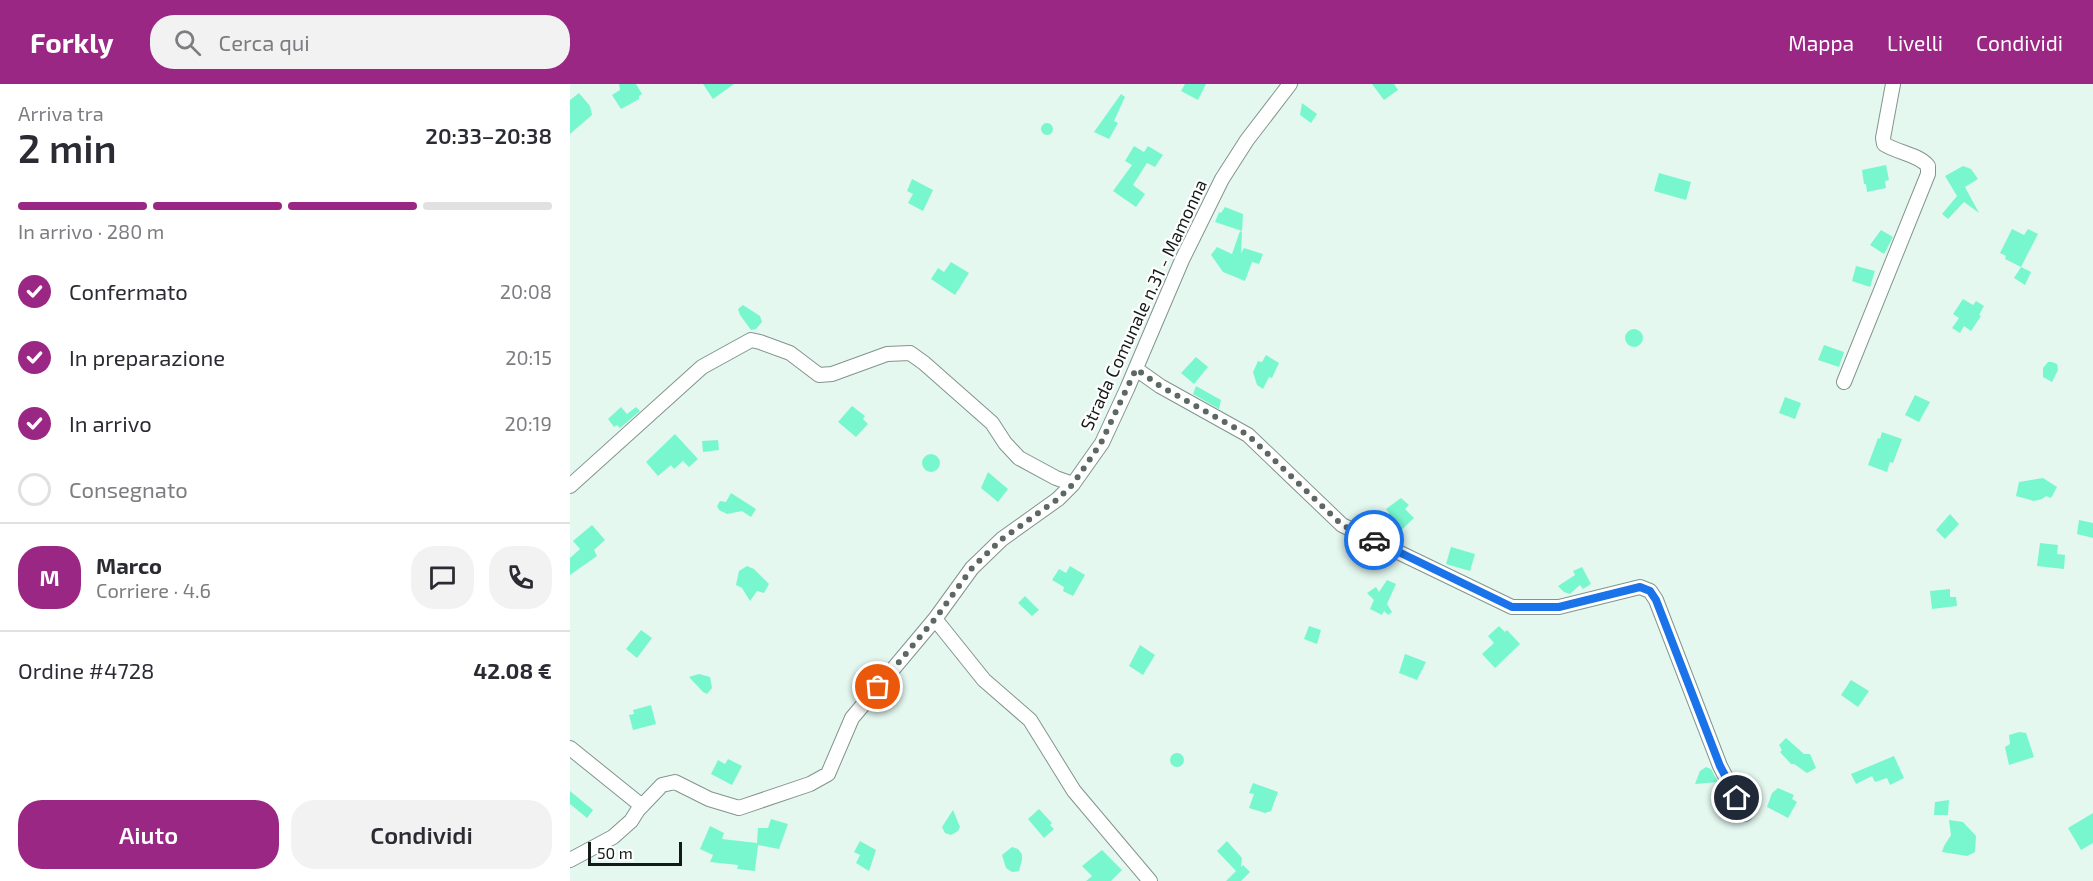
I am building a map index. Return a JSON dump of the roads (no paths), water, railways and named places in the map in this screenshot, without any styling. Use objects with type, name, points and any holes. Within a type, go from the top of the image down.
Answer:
[{"type":"street","name":"Strada Comunale n.31 - Mamonna","points":[[570,861],[613,837],[631,821],[662,785],[675,782],[709,799],[739,808],[810,784],[828,774],[852,718],[935,619],[972,568],[1002,539],[1058,499],[1073,484],[1101,443],[1136,369],[1182,260],[1222,178],[1247,140],[1290,84]]},
{"type":"street","points":[[1844,382],[1928,174],[1928,166],[1923,160],[1884,144],[1883,138],[1893,84]]},
{"type":"street","points":[[570,486],[702,367],[751,340],[790,353],[819,375],[832,374],[887,354],[910,353],[992,423],[1019,458],[1056,478],[1073,484]]},
{"type":"street","points":[[1136,369],[1160,386],[1248,435],[1342,525],[1512,607],[1559,607],[1640,587],[1650,591],[1656,600],[1720,766],[1745,814]]},
{"type":"street","points":[[935,619],[984,680],[1030,720],[1074,791],[1150,881]]},
{"type":"street","points":[[570,748],[642,806]]}]
